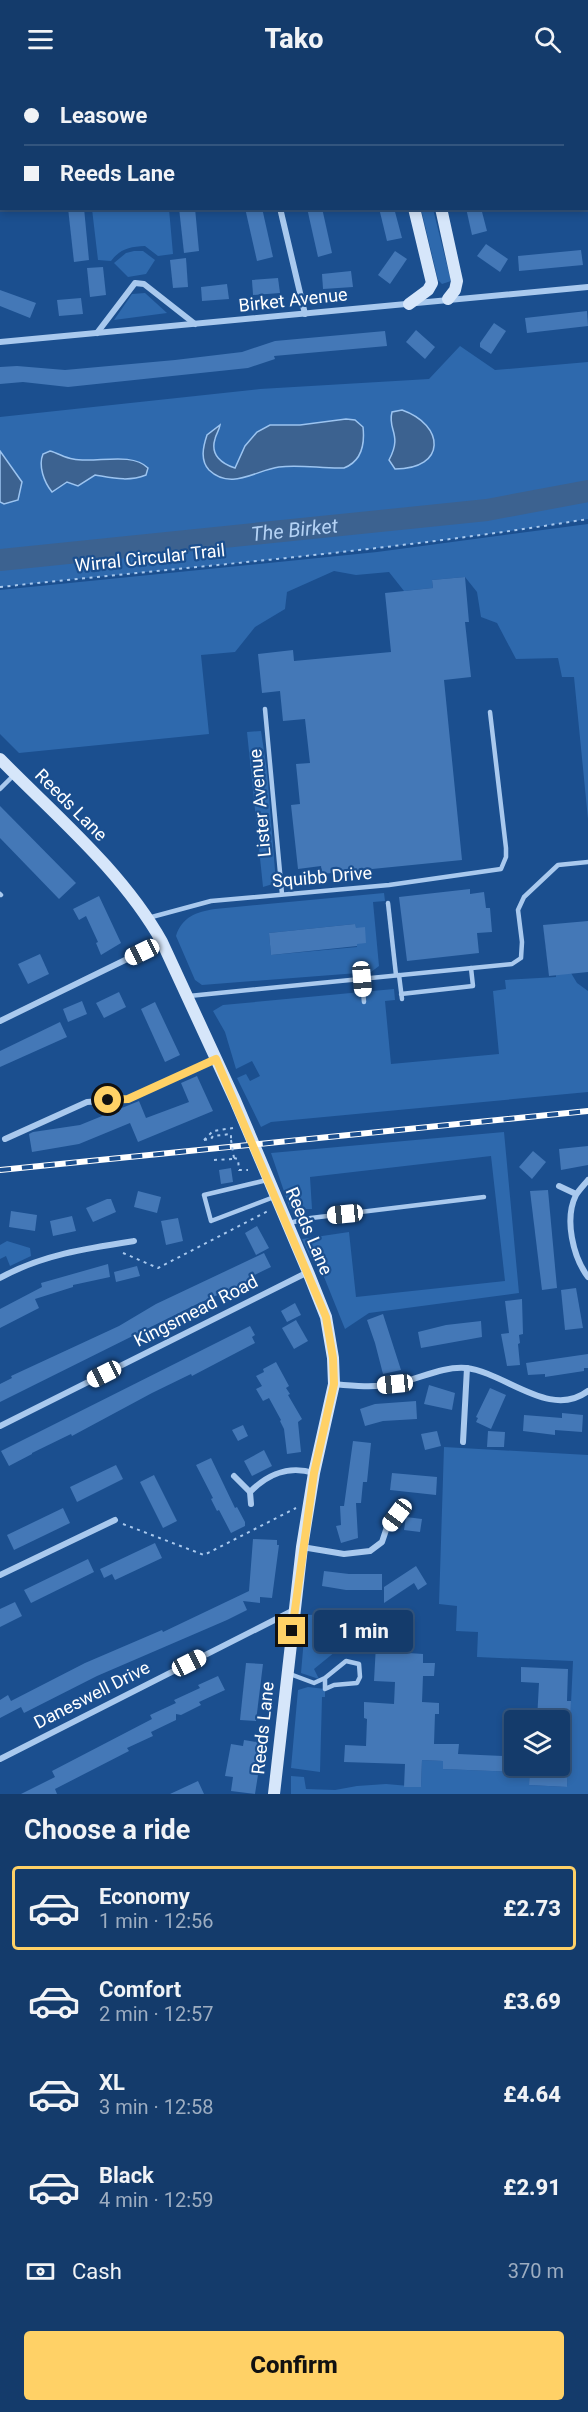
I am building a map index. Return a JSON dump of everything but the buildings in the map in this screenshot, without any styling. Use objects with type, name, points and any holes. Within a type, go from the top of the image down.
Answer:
[{"type":"street","points":[[280,210],[305,314]]},
{"type":"street","points":[[409,304],[428,290],[432,283],[414,210]]},
{"type":"street","points":[[441,210],[457,281],[448,299]]},
{"type":"street","points":[[97,333],[135,283],[144,284],[195,325]]},
{"type":"street","name":"Birket Avenue","points":[[0,342],[588,287]]},
{"type":"street","name":"Reeds Lane","points":[[0,759],[119,880],[148,918],[162,942],[216,1059],[326,1317],[333,1358],[334,1384],[314,1473],[302,1547],[274,1794]]},
{"type":"street","points":[[0,1021],[162,942]]},
{"type":"street","points":[[5,1139],[87,1102],[128,1099],[216,1059]]},
{"type":"street","points":[[588,1180],[576,1194],[572,1214],[573,1247],[579,1264],[588,1276]]},
{"type":"street","points":[[560,1186],[576,1194]]},
{"type":"street","points":[[0,1278],[15,1270],[66,1252],[134,1241]]},
{"type":"street","name":"Kingsmead Road","points":[[0,1425],[308,1272]]},
{"type":"street","points":[[463,1442],[468,1368]]},
{"type":"street","points":[[334,1384],[372,1387],[395,1384],[449,1369],[468,1368],[543,1397],[562,1401],[588,1391]]},
{"type":"street","points":[[250,1492],[262,1480],[277,1472],[297,1470],[314,1473]]},
{"type":"street","points":[[234,1476],[250,1492],[251,1504]]},
{"type":"street","points":[[302,1547],[344,1554],[370,1551],[382,1542],[387,1527],[397,1515]]},
{"type":"street","points":[[0,1575],[115,1520]]},
{"type":"street","name":"Daneswell Drive","points":[[0,1759],[294,1610]]},
{"type":"lane","name":"Lister Avenue","points":[[265,709],[282,894]]},
{"type":"lane","name":"Squibb Drive","points":[[148,918],[211,901],[389,885],[501,869],[507,848],[490,712]]},
{"type":"lane","points":[[0,789],[15,774]]},
{"type":"lane","points":[[187,996],[512,964],[521,958],[522,942],[518,910],[524,897],[558,865],[588,862]]},
{"type":"lane","points":[[388,903],[401,996],[473,986],[471,968]]},
{"type":"lane","points":[[362,979],[364,1002]]},
{"type":"lane","points":[[267,1180],[204,1195],[211,1221],[274,1197]]},
{"type":"lane","points":[[287,1224],[311,1218],[484,1197]]},
{"type":"lane","points":[[287,1673],[314,1683],[325,1678],[346,1661],[359,1664],[360,1677],[357,1683],[334,1685],[325,1689],[325,1678]]},
{"type":"path","name":"Wirral Circular Trail","points":[[0,588],[306,557],[588,519]]},
{"type":"path","points":[[234,1160],[231,1134],[204,1140],[213,1131],[229,1130],[244,1122]]},
{"type":"path","points":[[214,1160],[238,1159],[239,1170],[248,1170]]},
{"type":"path","points":[[107,1245],[158,1268],[268,1211]]},
{"type":"path","points":[[115,1520],[204,1555],[309,1501]]},
{"type":"shaded area","points":[[92,210],[169,210],[173,254],[158,256],[145,246],[140,246],[122,251],[111,261],[98,260]]},
{"type":"shaded area","points":[[421,210],[433,210],[451,281],[442,284],[438,280]]},
{"type":"shaded area","points":[[143,251],[155,260],[146,274],[128,277],[114,263],[126,253]]},
{"type":"shaded area","points":[[145,293],[167,313],[114,320],[132,294]]},
{"type":"shaded area","points":[[460,346],[495,370],[588,362],[588,519],[368,549],[0,587],[0,417],[260,389],[429,379]]},
{"type":"shaded area","points":[[402,410],[416,417],[426,426],[432,435],[434,445],[431,454],[424,462],[412,467],[395,469],[389,460],[395,444],[391,418],[392,412]]},
{"type":"shaded area","points":[[346,419],[355,420],[363,427],[363,440],[358,457],[344,468],[287,466],[244,478],[226,479],[209,470],[204,462],[207,435],[220,425],[215,437],[214,450],[218,458],[235,468],[245,446],[257,432],[270,425],[300,425]]},
{"type":"shaded area","points":[[0,451],[22,482],[18,500],[4,504],[0,502]]},
{"type":"shaded area","points":[[50,451],[82,460],[132,460],[148,468],[146,475],[139,477],[120,479],[95,475],[78,486],[67,482],[52,492],[44,479],[41,464],[43,454]]},
{"type":"shaded area","points":[[588,524],[588,819],[574,677],[562,677],[558,658],[516,659],[497,623],[481,617],[477,592],[465,577],[432,580],[433,588],[404,591],[389,572],[356,575],[334,571],[287,592],[285,609],[255,627],[235,652],[201,655],[209,734],[19,753],[0,734],[0,590],[377,552]]},
{"type":"shaded area","points":[[261,731],[267,771],[276,883],[263,887],[247,732]]},
{"type":"shaded area","points":[[384,893],[385,901],[373,902],[379,966],[371,972],[202,985],[195,980],[176,936],[182,924],[191,916],[215,909]],"holes":[[[355,924],[357,947],[271,955],[269,933]]]},
{"type":"shaded area","points":[[571,973],[577,983],[588,991],[588,1092],[271,1122],[261,1127],[237,1078],[246,1074],[250,1081],[260,1076],[252,1061],[236,1069],[225,1032],[213,1011],[223,1005],[394,989],[395,1000],[385,1001],[391,1064],[499,1054],[493,991],[506,989],[505,980],[556,977],[556,974]]},
{"type":"shaded area","points":[[504,1132],[519,1293],[369,1313],[345,1329],[316,1257],[311,1258],[302,1239],[349,1232],[356,1297],[505,1281],[491,1156],[310,1177],[312,1209],[290,1209],[271,1153]]},
{"type":"shaded area","points":[[7,1241],[30,1248],[31,1256],[10,1266],[6,1256],[0,1259],[0,1245]]},
{"type":"shaded area","points":[[444,1447],[588,1455],[588,1794],[291,1794],[291,1776],[304,1777],[306,1789],[335,1790],[386,1784],[421,1787],[422,1760],[443,1761],[443,1769],[504,1771],[504,1776],[529,1776],[529,1785],[567,1787],[568,1776],[570,1776],[573,1661],[477,1657],[478,1632],[456,1631],[457,1606],[439,1604]]},
{"type":"shaded area","points":[[378,1613],[378,1618],[364,1619],[364,1638],[346,1643],[314,1669],[319,1679],[301,1673],[306,1615]]},
{"type":"shaded area","points":[[308,1687],[325,1689],[325,1697],[322,1697],[320,1772],[291,1768],[298,1690]]},
{"type":"waterway","name":"The Birket","points":[[0,560],[487,510],[588,491]]},
{"type":"railway","points":[[0,1170],[588,1111]]},
{"type":"route","points":[[108,1100],[128,1099],[216,1059],[326,1317],[333,1358],[334,1384],[314,1473],[292,1631]]}]
